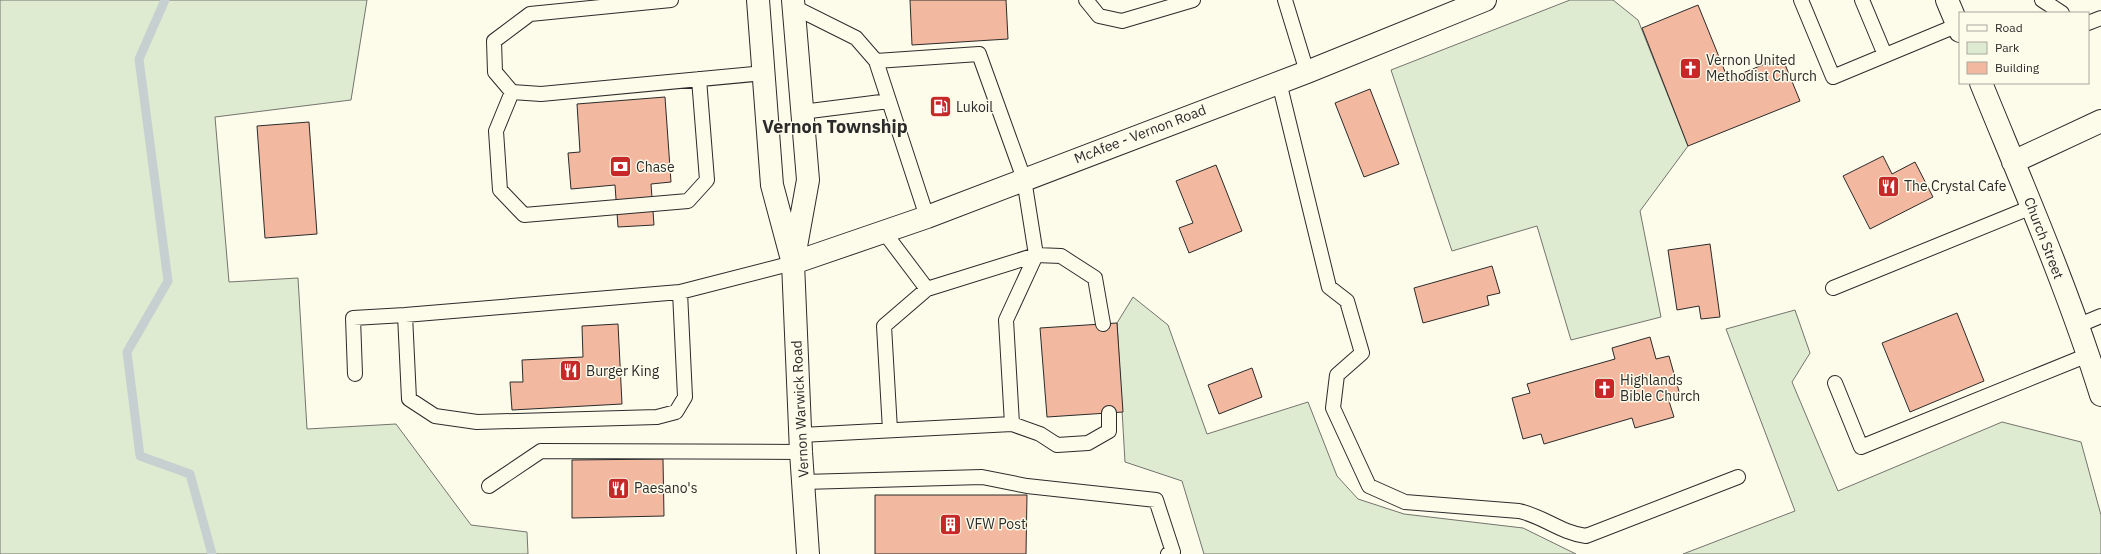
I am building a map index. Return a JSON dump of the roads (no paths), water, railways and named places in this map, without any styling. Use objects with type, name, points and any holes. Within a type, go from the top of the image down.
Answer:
[{"type":"main road","points":[[758,0],[765,73],[772,185],[793,263]]},
{"type":"main road","points":[[1947,0],[1959,28]]},
{"type":"main road","name":"McAfee - Vernon Road","points":[[793,263],[927,217],[1307,72],[1479,1]]},
{"type":"main road","points":[[793,4],[808,180],[793,263]]},
{"type":"main road","name":"Church Street","points":[[1981,84],[2032,207],[2100,387]]},
{"type":"main road","points":[[2014,162],[2101,121]]},
{"type":"main road","name":"Vernon Warwick Road","points":[[793,263],[801,444],[808,554]]},
{"type":"lane","points":[[671,0],[530,14],[494,42],[495,72],[512,92],[541,94],[765,73]]},
{"type":"lane","points":[[1086,0],[1099,16],[1122,21],[1193,0]]},
{"type":"lane","points":[[1285,0],[1307,72]]},
{"type":"lane","points":[[1801,0],[1833,77],[1885,55],[1959,28]]},
{"type":"lane","points":[[1862,0],[1885,55]]},
{"type":"lane","points":[[2042,0],[2060,12]]},
{"type":"lane","points":[[793,4],[856,38],[876,61],[927,217]]},
{"type":"lane","points":[[2089,24],[2101,18]]},
{"type":"lane","points":[[876,61],[979,54],[1024,179],[1036,255],[1006,320],[1012,424]]},
{"type":"lane","points":[[512,92],[496,130],[500,190],[524,215],[688,201],[707,180],[699,79]]},
{"type":"lane","points":[[1279,82],[1329,287],[1347,301],[1362,353],[1337,375],[1333,408],[1369,486],[1405,502],[1519,510],[1533,514],[1571,534],[1586,536],[1738,477]]},
{"type":"lane","points":[[802,112],[889,102]]},
{"type":"lane","points":[[1833,288],[2032,207]]},
{"type":"lane","points":[[884,232],[928,289]]},
{"type":"lane","points":[[890,430],[884,326],[928,289],[1036,255],[1061,256],[1095,278],[1103,324]]},
{"type":"lane","points":[[355,374],[353,318],[680,292],[793,263]]},
{"type":"lane","points":[[405,315],[409,399],[435,416],[477,422],[657,417],[676,412],[685,397],[680,292]]},
{"type":"lane","points":[[2077,326],[2101,316]]},
{"type":"lane","points":[[1835,383],[1861,447],[2088,355]]},
{"type":"lane","points":[[489,486],[541,451],[801,444],[890,430],[1012,424],[1040,434],[1057,445],[1088,443],[1109,431],[1108,413]]},
{"type":"lane","points":[[803,482],[982,477],[1026,486],[1156,500],[1173,552],[1168,554]]},
{"type":"waterway","points":[[165,0],[139,59],[168,281],[127,352],[140,456],[190,474],[212,554]]},
{"type":"place","name":"Vernon United Methodist Church","points":[[1691,68]]},
{"type":"place","name":"Lukoil","points":[[940,107]]},
{"type":"place","name":"Chase","points":[[620,167]]},
{"type":"place","name":"The Crystal Cafe","points":[[1888,186]]},
{"type":"place","name":"Burger King","points":[[571,371]]},
{"type":"place","name":"Highlands Bible Church","points":[[1604,388]]},
{"type":"place","name":"Paesano's","points":[[618,488]]},
{"type":"place","name":"VFW Post","points":[[951,524]]},
{"type":"district","name":"Vernon Township","points":[[835,127]]}]
